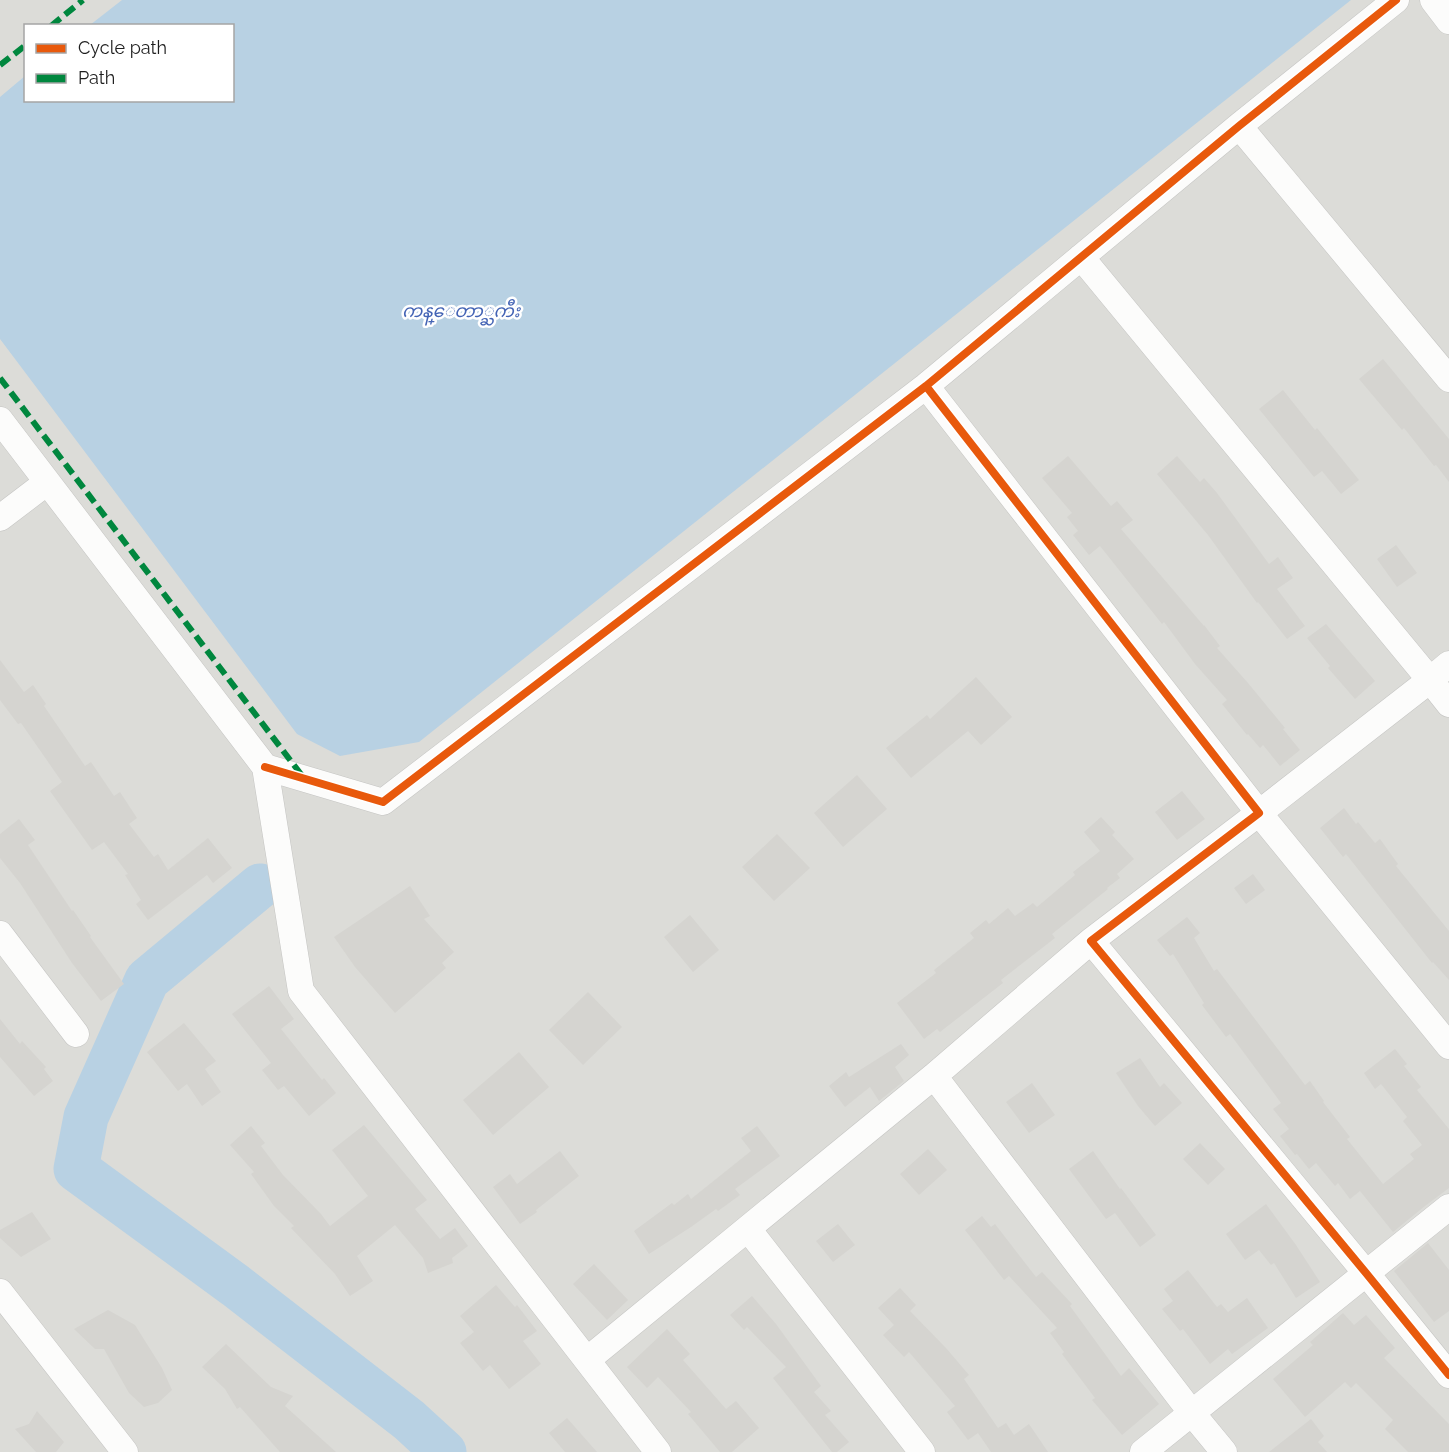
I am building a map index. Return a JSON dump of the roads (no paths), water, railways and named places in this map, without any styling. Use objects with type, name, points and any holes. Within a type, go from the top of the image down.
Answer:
[{"type":"street","points":[[266,767],[383,802],[926,386],[1239,126],[1396,0]]},
{"type":"street","points":[[1433,0],[1449,21]]},
{"type":"street","points":[[1239,126],[1449,379]]},
{"type":"street","points":[[1081,257],[1439,672],[1449,704]]},
{"type":"street","points":[[926,386],[1259,813],[1449,1046]]},
{"type":"street","points":[[0,420],[46,483],[266,767],[301,991],[658,1452]]},
{"type":"street","points":[[0,518],[46,483]]},
{"type":"street","points":[[587,1360],[934,1076],[1091,941],[1439,672]]},
{"type":"street","points":[[0,934],[76,1034]]},
{"type":"street","points":[[1091,941],[1449,1375]]},
{"type":"street","points":[[934,1076],[1224,1452]]},
{"type":"street","points":[[1143,1452],[1449,1207]]},
{"type":"street","points":[[748,1228],[922,1452]]},
{"type":"street","points":[[0,1293],[125,1452]]},
{"type":"water","name":"ကန္ေတာ္ႀကီး","points":[[122,0],[1351,0],[419,742],[340,756],[297,734],[0,339],[0,97],[24,77],[24,102],[234,102],[234,24],[91,24]]},
{"type":"waterway","points":[[260,886],[147,980],[86,1117],[76,1169],[236,1286],[409,1420],[444,1452]]}]
